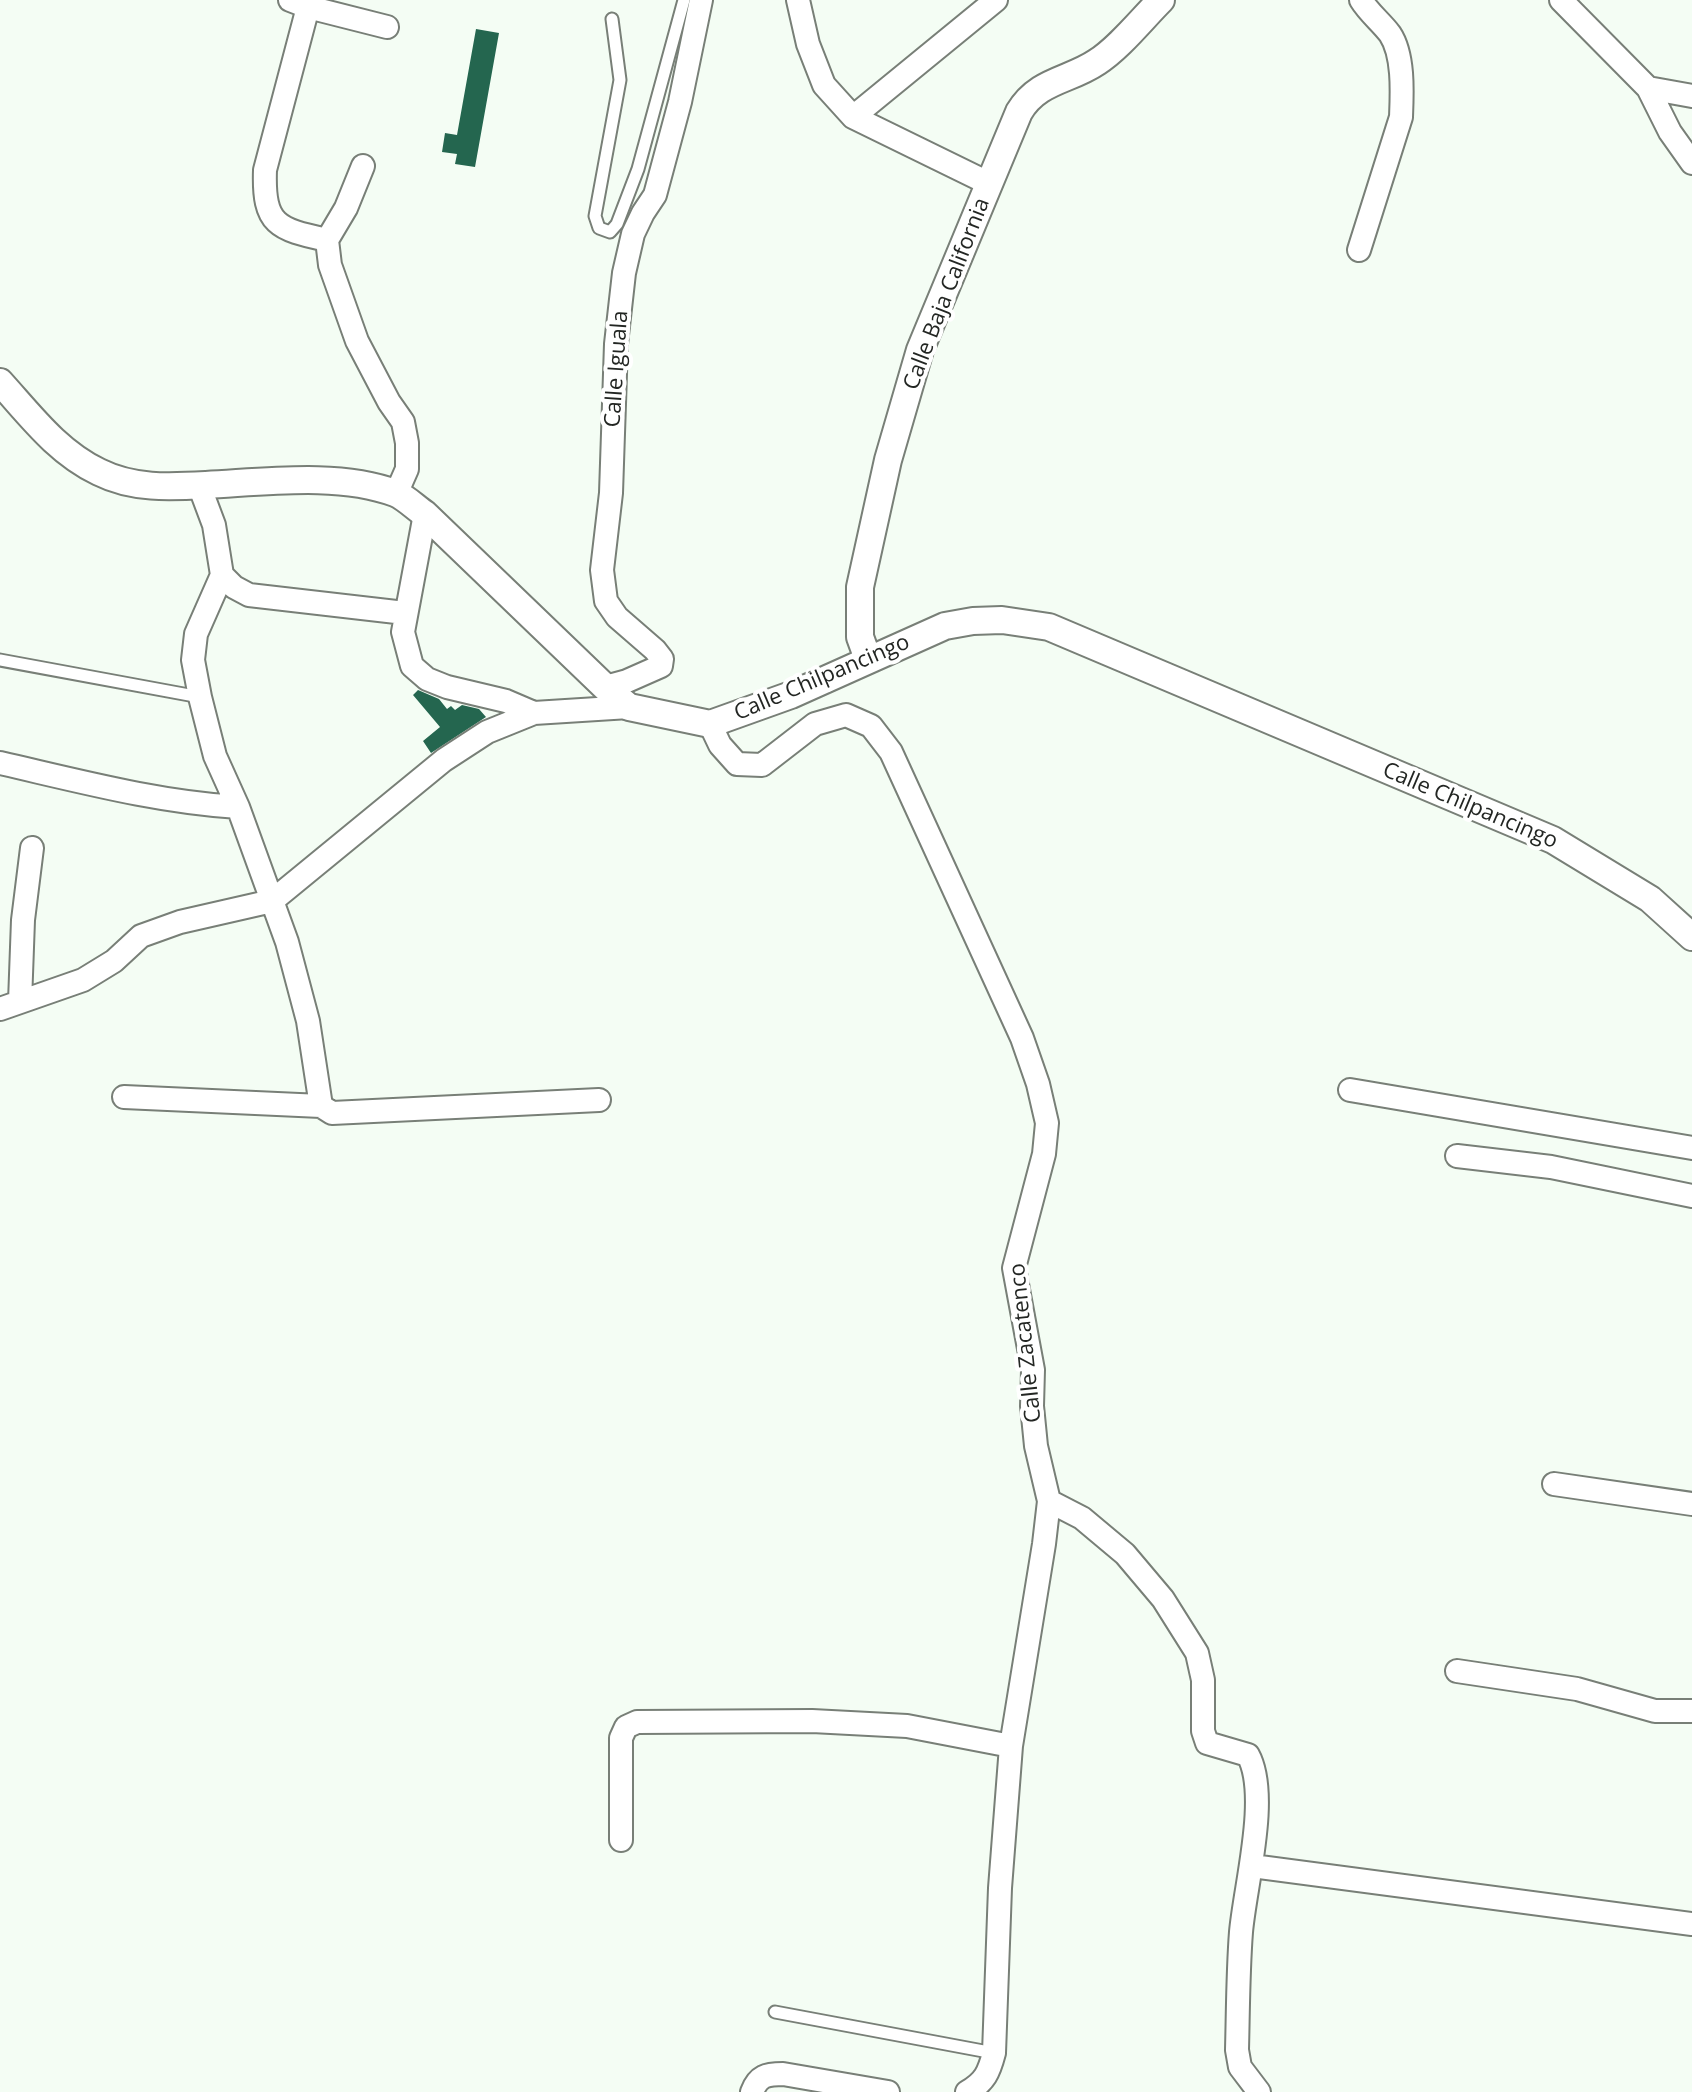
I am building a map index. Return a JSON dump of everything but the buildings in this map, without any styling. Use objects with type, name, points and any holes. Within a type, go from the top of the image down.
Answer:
[{"type":"street","name":"Calle Iguala","points":[[605,687],[661,666],[662,659],[617,617],[606,601],[602,570],[611,493],[616,344],[624,273],[633,234],[655,195],[680,102],[701,0]]},
{"type":"street","points":[[798,0],[808,44],[824,85],[853,117],[990,184]]},
{"type":"street","points":[[853,117],[996,0]]},
{"type":"street","name":"Calle Baja California","points":[[868,659],[858,622],[860,587],[888,460],[920,350],[1027,98],[1036,90],[1099,61],[1161,0]]},
{"type":"street","points":[[1359,250],[1401,117],[1402,95],[1391,36],[1369,14],[1361,0]]},
{"type":"street","points":[[1561,0],[1648,88],[1670,132],[1692,163]]},
{"type":"street","points":[[327,240],[287,231],[275,223],[264,188],[299,4],[387,27]]},
{"type":"street","points":[[1648,88],[1692,96]]},
{"type":"street","points":[[363,166],[346,208],[327,240],[330,265],[357,341],[403,422],[407,469],[396,494]]},
{"type":"street","name":"Calle Chilpancingo","points":[[0,382],[61,449],[99,472],[132,484],[199,485],[305,480],[346,483],[396,494],[425,514],[629,707],[710,724],[791,695],[945,626],[1002,620],[1049,627],[1553,840],[1650,899],[1692,937]]},
{"type":"street","points":[[199,485],[214,525],[222,575],[196,634],[193,660],[200,697],[215,756],[238,807],[287,942],[308,1021],[321,1106]]},
{"type":"street","points":[[425,514],[403,632],[412,666],[427,679],[447,687],[506,701],[534,713]]},
{"type":"street","points":[[222,575],[234,587],[249,595],[405,613]]},
{"type":"street","points":[[32,848],[10,1006],[83,980],[114,961],[141,936],[180,922],[272,901],[444,760],[487,732],[534,713],[629,707]]},
{"type":"street","name":"Calle Zacatenco","points":[[710,724],[720,745],[737,764],[762,765],[815,724],[846,715],[871,726],[891,752],[1022,1038],[1047,1123],[1044,1154],[1014,1268],[1033,1370],[1032,1406],[1036,1446],[1049,1501],[1011,1746],[1000,1888],[994,2053],[982,2084],[967,2092]]},
{"type":"street","points":[[0,763],[196,805],[238,807]]},
{"type":"street","points":[[1350,1090],[1692,1148]]},
{"type":"street","points":[[124,1097],[321,1106],[332,1113],[599,1100]]},
{"type":"street","points":[[1457,1156],[1551,1167],[1692,1196]]},
{"type":"street","points":[[1554,1484],[1692,1504]]},
{"type":"street","points":[[1049,1501],[1082,1518],[1125,1554],[1163,1599],[1197,1653],[1203,1680],[1203,1731],[1207,1743],[1248,1755],[1255,1767],[1257,1786],[1252,1866],[1241,1931],[1237,2050],[1240,2067],[1259,2092]]},
{"type":"street","points":[[1457,1671],[1577,1689],[1655,1711],[1692,1711]]},
{"type":"street","points":[[621,1840],[621,1738],[626,1727],[637,1722],[812,1721],[891,1725],[1011,1746]]},
{"type":"street","points":[[1252,1866],[1692,1924]]},
{"type":"street","points":[[752,2092],[758,2079],[768,2074],[783,2074],[888,2092]]},
{"type":"lane","points":[[612,19],[620,80],[595,216],[599,228],[610,232],[617,224],[638,169],[684,0]]},
{"type":"lane","points":[[0,660],[200,697]]},
{"type":"lane","points":[[775,2012],[994,2053]]}]
